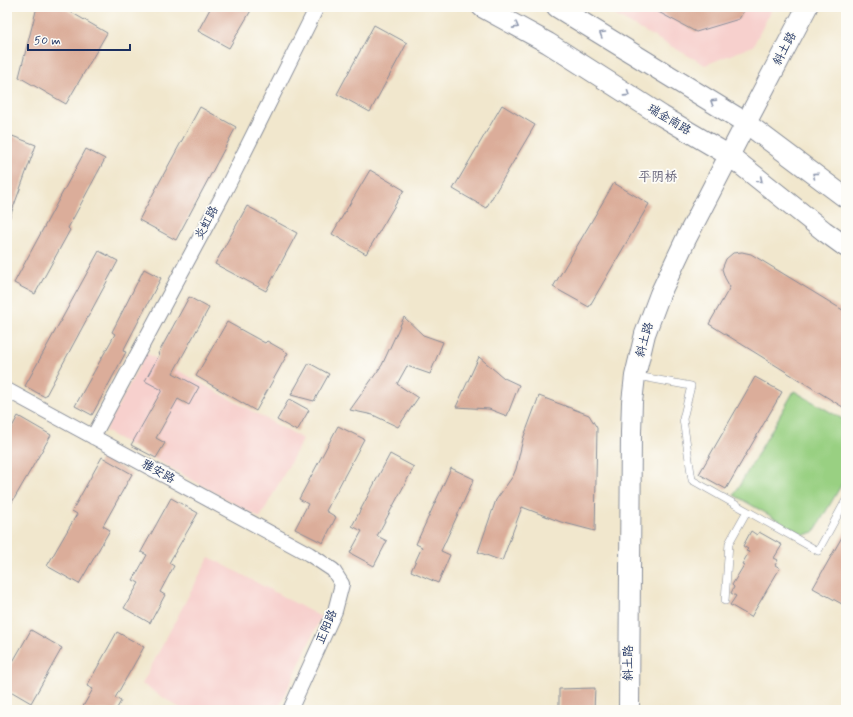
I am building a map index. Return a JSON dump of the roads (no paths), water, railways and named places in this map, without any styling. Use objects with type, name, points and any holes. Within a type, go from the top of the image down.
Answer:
[{"type":"main road","name":"瑞金南路","points":[[482,7],[553,47],[662,116],[730,156],[846,247]]},
{"type":"main road","points":[[557,7],[746,123],[846,198]]},
{"type":"main road","name":"斜土路","points":[[629,710],[631,432],[635,376],[645,334],[660,294],[686,239],[807,7]]},
{"type":"street","name":"炎虹路","points":[[93,437],[225,191],[318,7]]},
{"type":"street","name":"雅安路","points":[[7,390],[309,554]]},
{"type":"street","name":"正阳路","points":[[295,708],[335,611],[342,584],[333,570],[309,554]]},
{"type":"lane","points":[[635,376],[691,386],[684,419],[692,480],[818,551],[846,500]]},
{"type":"lane","points":[[725,601],[729,543],[747,511]]},
{"type":"district","name":"平阴桥","points":[[658,177]]}]
